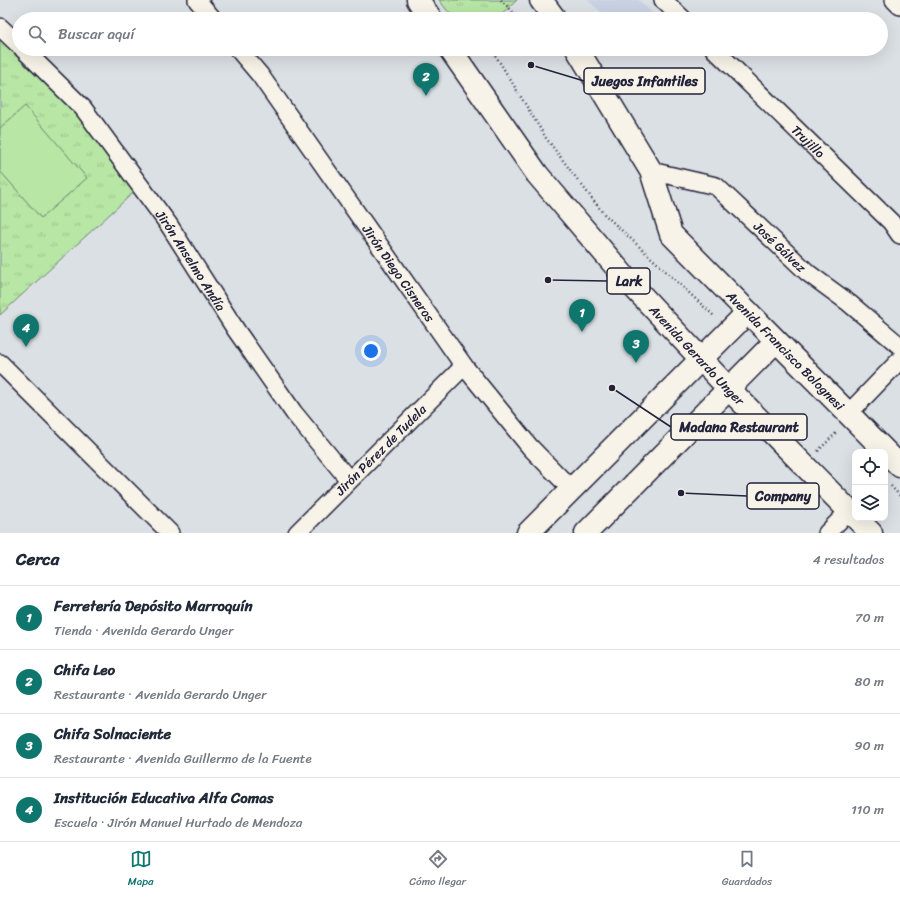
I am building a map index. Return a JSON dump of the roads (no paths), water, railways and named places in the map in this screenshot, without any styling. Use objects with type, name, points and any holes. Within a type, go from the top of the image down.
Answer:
[{"type":"main road","points":[[418,0],[426,12]]},
{"type":"main road","points":[[541,0],[550,12]]},
{"type":"main road","name":"Avenida Gerardo Unger","points":[[455,56],[537,174],[628,282],[701,360],[852,515]]},
{"type":"main road","points":[[581,56],[651,171]]},
{"type":"main road","name":"Avenida Francisco Bolognesi","points":[[651,171],[671,234],[900,466]]},
{"type":"main road","points":[[528,533],[748,312]]},
{"type":"main road","points":[[586,533],[776,341]]},
{"type":"main road","name":"Avenida Gerardo Unger","points":[[858,521],[871,533]]},
{"type":"street","points":[[197,0],[207,12]]},
{"type":"street","points":[[663,0],[676,12]]},
{"type":"street","points":[[894,0],[900,6]]},
{"type":"street","points":[[0,27],[12,38]]},
{"type":"street","name":"Jirón Anselmo Andía","points":[[30,56],[83,108],[169,226],[236,330],[294,413],[350,480]]},
{"type":"street","name":"Jirón Diego Cisneros","points":[[244,56],[260,75],[464,366],[530,447],[571,489]]},
{"type":"street","name":"Trujillo","points":[[721,56],[897,224]]},
{"type":"street","name":"José Gálvez","points":[[651,171],[716,186],[808,274],[849,303],[900,346]]},
{"type":"street","points":[[850,416],[900,360]]},
{"type":"street","points":[[0,362],[170,533]]},
{"type":"street","name":"Jirón Pérez de Tudela","points":[[297,533],[464,366]]},
{"type":"street","points":[[827,533],[852,517]]},
{"type":"place","name":"Juegos Infantiles","points":[[531,65]]},
{"type":"place","name":"Chifa Leo","points":[[426,96]]},
{"type":"place","name":"Lark","points":[[548,280]]},
{"type":"place","name":"Ferretería Depósito Marroquín","points":[[582,332]]},
{"type":"place","name":"Institución Educativa Alfa Comas","points":[[26,347]]},
{"type":"place","name":"Chifa Solnaciente","points":[[636,363]]},
{"type":"place","name":"Madana Restaurant","points":[[612,388]]},
{"type":"place","name":"Company","points":[[681,493]]}]
